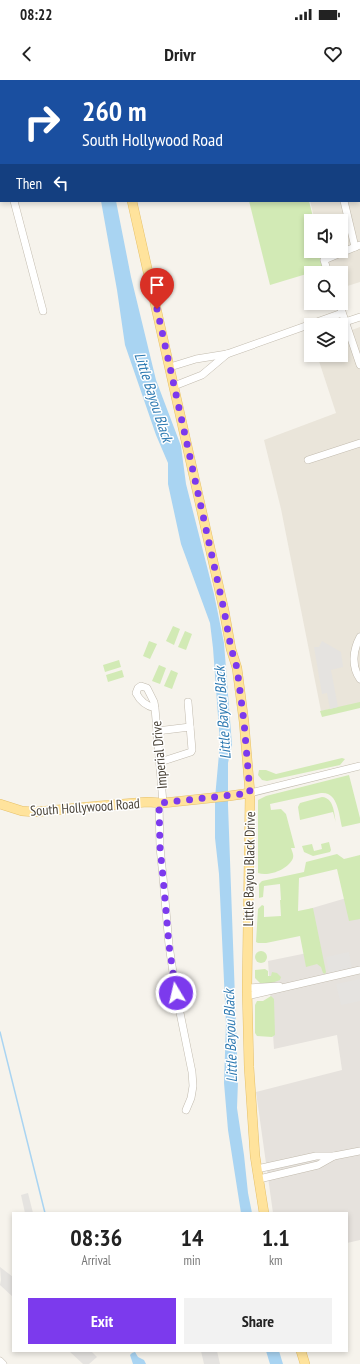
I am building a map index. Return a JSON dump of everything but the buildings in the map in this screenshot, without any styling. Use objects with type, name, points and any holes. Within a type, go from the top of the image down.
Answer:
[{"type":"main road","name":"Little Bayou Black Drive","points":[[132,202],[224,610],[231,648],[237,668],[244,722],[250,793],[247,992],[249,1067],[253,1133],[264,1212]]},
{"type":"main road","name":"South Hollywood Road","points":[[0,804],[35,812],[146,802],[161,803],[250,793]]},
{"type":"main road","points":[[301,1352],[305,1364]]},
{"type":"street","points":[[14,202],[43,311]]},
{"type":"street","points":[[326,266],[324,260],[358,246],[344,202]]},
{"type":"street","points":[[341,310],[344,318]]},
{"type":"street","points":[[170,367],[196,359],[227,354],[342,314]]},
{"type":"street","points":[[348,321],[360,316]]},
{"type":"street","points":[[348,331],[360,365]]},
{"type":"street","points":[[174,386],[202,375],[227,354]]},
{"type":"street","points":[[308,460],[360,443]]},
{"type":"street","points":[[360,637],[354,650],[354,665],[360,679]]},
{"type":"street","points":[[354,665],[360,673]]},
{"type":"street","points":[[160,762],[191,752],[188,702]]},
{"type":"street","name":"Imperial Drive","points":[[155,708],[160,762],[160,847],[169,945],[176,993],[192,1072],[193,1086],[191,1098],[186,1110]]},
{"type":"street","points":[[157,731],[190,727]]},
{"type":"street","name":"South Hollywood Road","points":[[250,793],[360,766]]},
{"type":"street","points":[[247,992],[287,986],[360,970]]},
{"type":"street","points":[[257,1168],[316,1156],[334,1156],[360,1151]]},
{"type":"street","points":[[259,1179],[318,1165],[334,1156]]},
{"type":"street","points":[[0,1361],[3,1364]]},
{"type":"shaded area","points":[[310,202],[360,202],[360,282],[348,286],[348,266],[329,266],[327,258],[348,258],[348,214],[313,214]]},
{"type":"shaded area","points":[[360,327],[360,703],[321,711],[281,509],[264,440],[336,413],[319,362],[348,362],[348,331]]},
{"type":"shaded area","points":[[322,641],[341,652],[343,667],[331,670],[338,707],[330,709],[327,693],[322,694],[314,647],[319,647]]},
{"type":"shaded area","points":[[360,894],[360,1240],[348,1243],[348,1212],[273,1212],[256,1092],[342,1070],[337,1035],[274,1049],[268,961],[317,951],[309,909]]},
{"type":"shaded area","points":[[349,952],[352,969],[329,974],[326,957]]},
{"type":"shaded area","points":[[360,979],[360,1001],[341,1005],[336,984]]},
{"type":"shaded area","points":[[28,1193],[33,1212],[25,1212],[21,1195]]},
{"type":"shaded area","points":[[0,1267],[12,1276],[12,1296],[0,1285]]},
{"type":"shaded area","points":[[70,1352],[92,1352],[97,1357],[89,1364],[83,1364]]},
{"type":"shaded area","points":[[201,1352],[217,1352],[220,1364],[204,1364]]},
{"type":"green space","points":[[249,202],[309,202],[312,214],[304,214],[304,258],[322,258],[322,266],[304,266],[304,275],[270,285]]},
{"type":"green space","points":[[173,626],[180,629],[174,645],[166,641]]},
{"type":"green space","points":[[185,631],[192,634],[186,650],[178,647]]},
{"type":"green space","points":[[149,641],[157,644],[150,659],[143,656]]},
{"type":"green space","points":[[119,660],[121,667],[105,672],[103,665]]},
{"type":"green space","points":[[159,665],[166,668],[160,684],[152,681]]},
{"type":"green space","points":[[122,670],[124,677],[108,682],[106,675]]},
{"type":"green space","points":[[171,670],[178,673],[172,689],[164,686]]},
{"type":"green space","points":[[360,702],[360,708],[322,717],[320,711]]},
{"type":"green space","points":[[342,758],[345,759],[340,765],[267,781],[262,780],[258,775],[259,770],[266,770],[276,774]]},
{"type":"green space","points":[[349,775],[360,823],[342,827],[337,805],[327,793],[270,804],[271,810],[281,809],[286,814],[295,848],[291,848],[293,858],[291,862],[283,869],[268,874],[258,873],[258,800],[266,796]]},
{"type":"green space","points":[[322,797],[329,800],[331,803],[336,823],[333,812],[300,820],[298,807],[300,803]]},
{"type":"green space","points":[[329,842],[330,852],[313,856],[304,852],[302,846],[312,844],[314,851],[322,849],[321,844]]},
{"type":"green space","points":[[337,854],[344,859],[360,855],[360,919],[349,921],[337,869],[299,878],[298,911],[313,908],[326,972],[325,974],[323,973],[321,967],[317,964],[306,967],[300,936],[266,943],[256,942],[258,909],[262,905],[264,906],[264,917],[281,916],[280,884],[264,886],[263,897],[259,898],[259,884],[262,881],[304,872],[306,862]]},
{"type":"green space","points":[[261,951],[265,953],[267,957],[265,961],[261,963],[257,961],[255,957],[257,953]]},
{"type":"green space","points":[[265,969],[268,971],[268,976],[271,976],[272,972],[277,973],[281,977],[280,980],[269,984],[260,983],[255,978],[255,970]]},
{"type":"green space","points":[[271,996],[274,999],[275,1035],[272,1037],[257,1036],[255,1033],[255,1005],[257,1001],[263,1001]]},
{"type":"water","name":"Little Bayou Black","points":[[101,202],[116,202],[131,277],[156,380],[181,446],[186,484],[214,594],[224,643],[232,745],[228,763],[228,805],[238,1081],[237,1108],[252,1212],[241,1212],[228,1130],[224,1083],[226,1024],[219,874],[215,838],[215,798],[220,743],[210,623],[181,544],[168,484],[168,463],[156,435],[125,345]]},
{"type":"water","points":[[135,1352],[138,1357],[144,1360],[146,1364],[133,1364],[130,1355]]},
{"type":"water","points":[[266,1352],[279,1352],[283,1364],[270,1364]]},
{"type":"waterway","points":[[0,1032],[45,1212]]},
{"type":"route","points":[[157,309],[224,610],[231,648],[237,668],[244,722],[250,793],[159,803],[160,847],[169,945],[176,993]]}]
